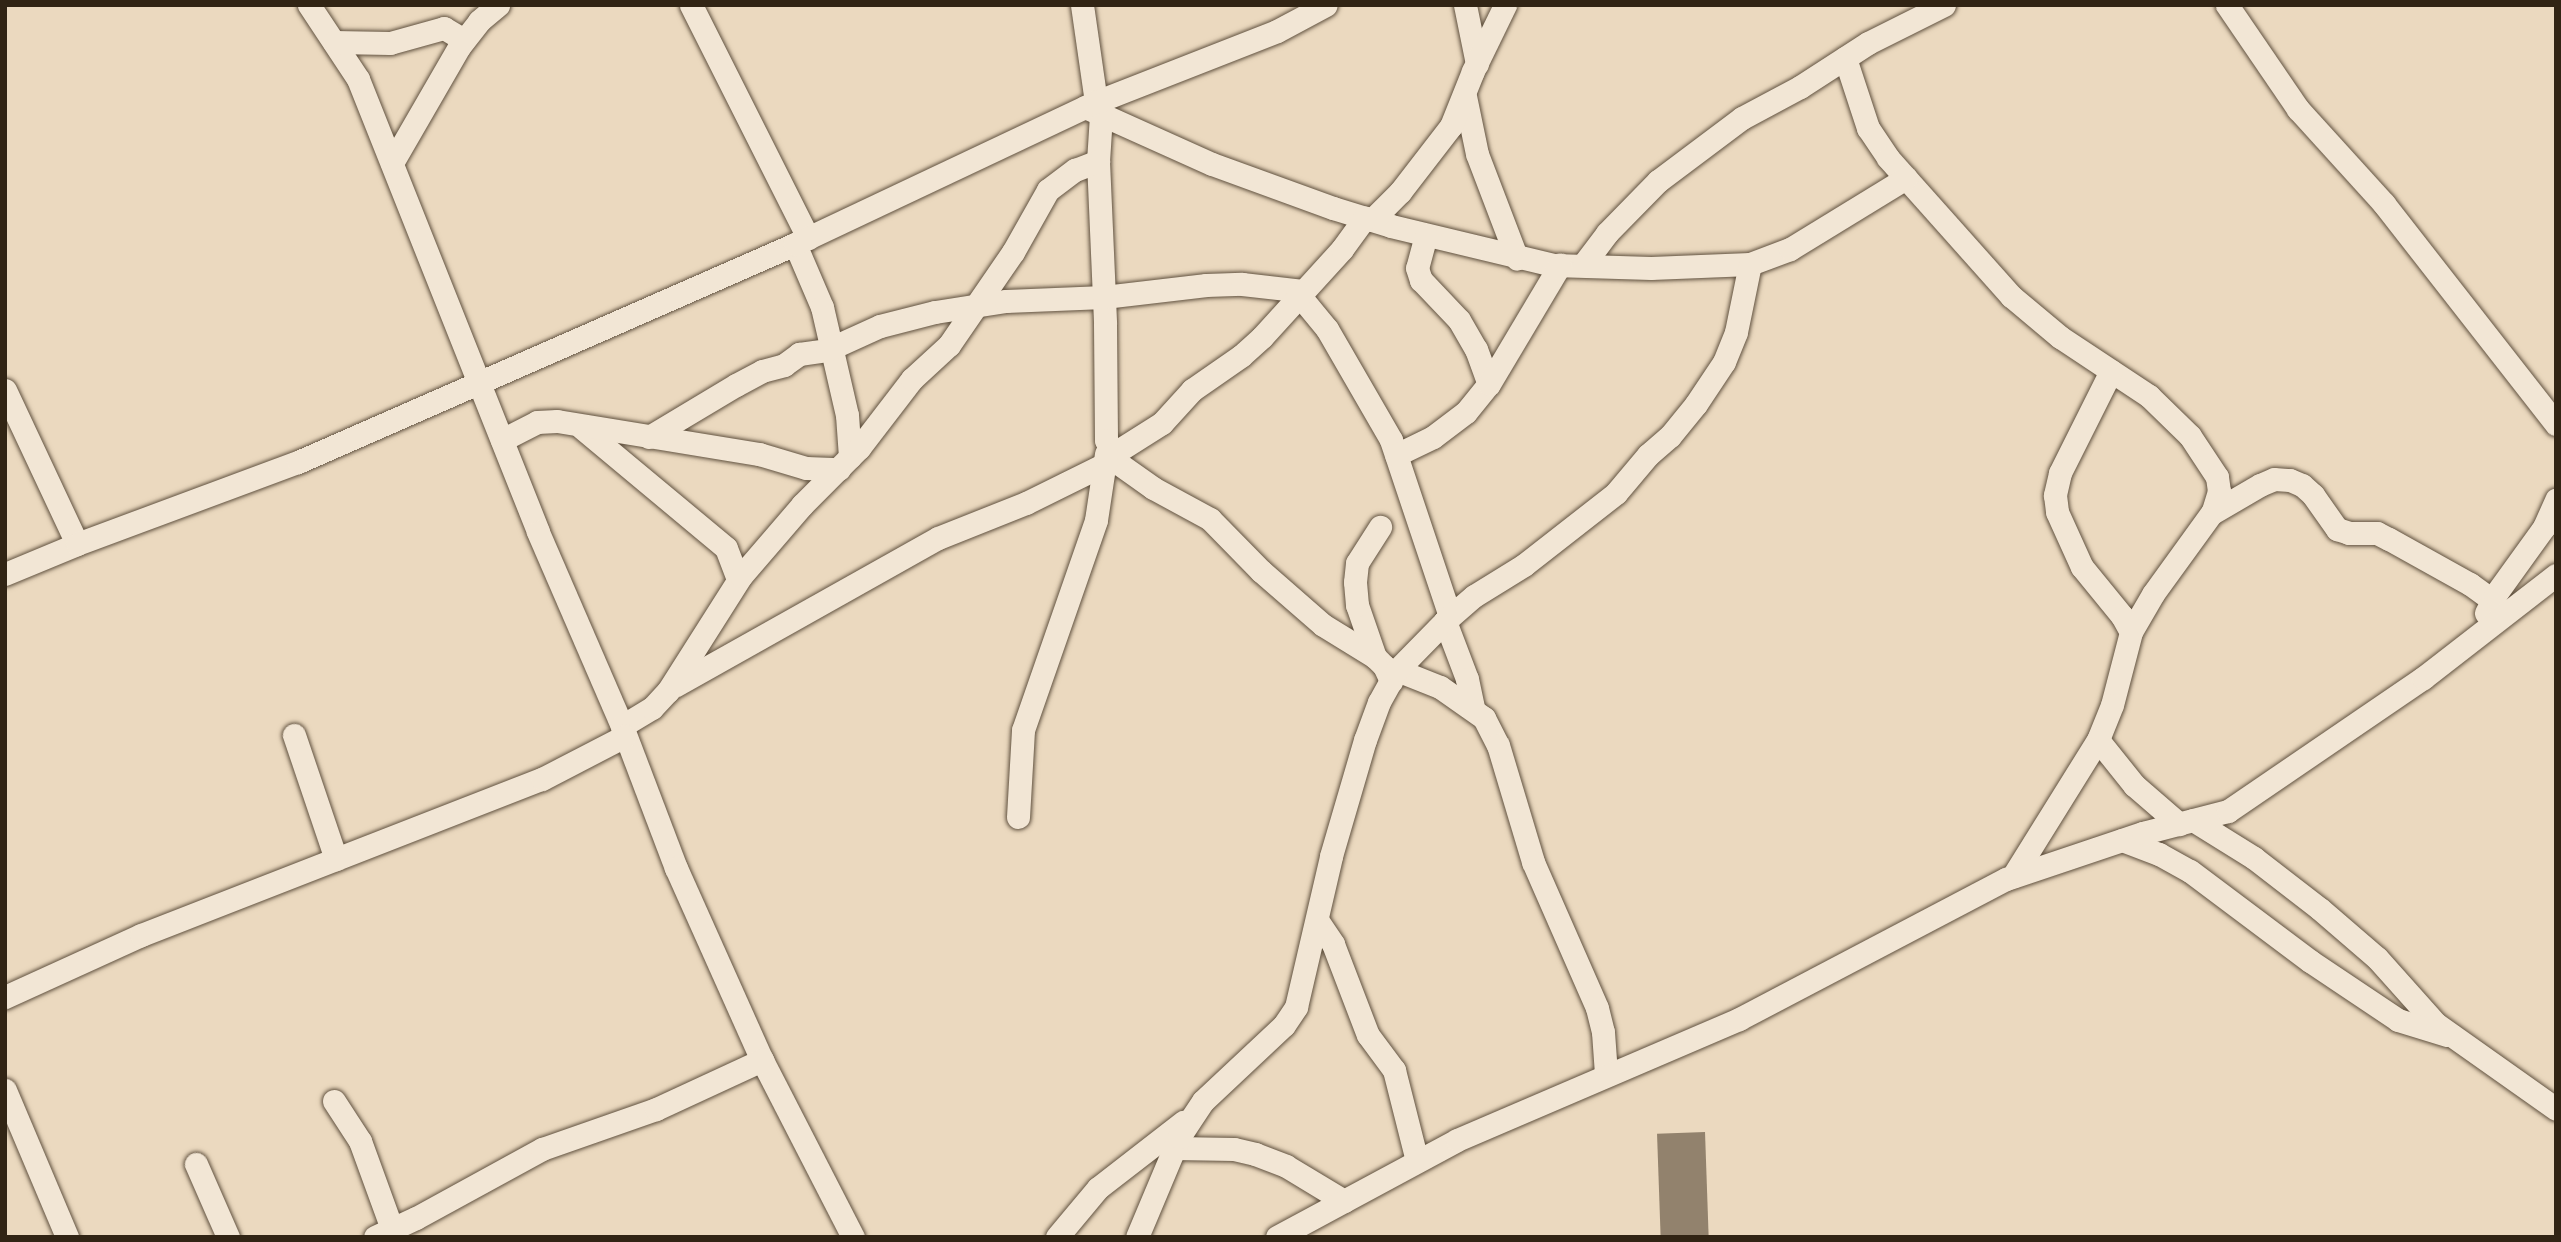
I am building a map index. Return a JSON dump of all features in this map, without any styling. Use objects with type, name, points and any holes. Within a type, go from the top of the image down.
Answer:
[{"type":"street","points":[[309,5],[358,79],[538,532],[624,731],[677,868],[762,1060],[850,1235]]},
{"type":"street","points":[[392,163],[464,40],[498,5]]},
{"type":"street","points":[[691,5],[802,241],[832,348],[847,415],[844,463]]},
{"type":"street","points":[[1018,817],[1023,730],[1096,520],[1108,454],[1098,161],[1082,5]]},
{"type":"street","points":[[5,574],[77,544],[298,462],[802,241],[1094,108],[1277,31],[1326,5]]},
{"type":"street","points":[[1465,5],[1477,64]]},
{"type":"street","points":[[671,687],[938,538],[1026,503],[1162,423],[1192,390],[1241,356],[1368,218],[1428,159],[1451,126],[1505,5]]},
{"type":"street","points":[[1396,455],[1433,437],[1466,412],[1489,384],[1571,265],[1608,233],[1658,181],[1742,118],[1944,5]]},
{"type":"street","points":[[2227,5],[2298,109],[2384,204],[2555,429]]},
{"type":"street","points":[[334,42],[390,43],[444,28],[464,40]]},
{"type":"street","points":[[1845,58],[1868,128],[1888,158],[2011,296],[2060,337],[2149,396],[2207,459],[2217,477],[2219,491],[2211,513],[2153,594],[2131,632],[2112,705],[2098,740],[2013,876]]},
{"type":"street","points":[[1465,96],[1478,154],[1517,259]]},
{"type":"street","points":[[1094,108],[1212,164],[1368,218],[1517,259],[1571,265],[1651,268],[1750,264],[1790,249],[1906,178]]},
{"type":"street","points":[[5,997],[141,934],[542,779],[624,731],[652,708],[671,687],[738,579],[802,505],[844,463],[912,379],[949,345],[1013,252],[1048,190],[1075,170],[1098,161]]},
{"type":"street","points":[[1426,234],[1419,255],[1421,280],[1459,320],[1476,349],[1489,384]]},
{"type":"street","points":[[1137,1237],[1174,1148],[1194,1114],[1203,1101],[1284,1025],[1296,1007],[1331,856],[1365,740],[1394,676],[1447,619],[1474,596],[1552,545],[1616,493],[1648,454],[1670,436],[1696,404],[1724,362],[1736,331],[1750,264]]},
{"type":"street","points":[[649,436],[761,371],[784,365],[799,354],[832,348],[880,326],[976,304],[1104,297],[1206,285],[1242,284],[1301,293],[1327,329],[1391,440],[1468,679],[1473,707]]},
{"type":"street","points":[[2111,370],[2060,473],[2055,495],[2057,512],[2082,567],[2122,616],[2131,632]]},
{"type":"street","points":[[5,390],[77,544]]},
{"type":"street","points":[[502,440],[537,422],[557,421],[759,454],[806,468],[844,463]]},
{"type":"street","points":[[581,426],[726,548],[738,579]]},
{"type":"street","points":[[1108,454],[1134,476],[1210,519],[1261,571],[1323,625],[1375,657],[1394,676],[1440,687],[1473,707],[1484,718],[1498,745],[1533,862],[1597,1008],[1603,1032],[1606,1074]]},
{"type":"street","points":[[2211,513],[2267,482],[2290,480],[2302,485],[2313,495],[2337,529],[2349,533],[2377,533],[2470,583],[2493,601]]},
{"type":"street","points":[[2477,635],[2493,601],[2550,525],[2556,500]]},
{"type":"street","points":[[1375,657],[1357,605],[1355,582],[1357,563],[1380,527]]},
{"type":"street","points":[[1277,1237],[1457,1140],[1739,1019],[2013,876],[2122,840],[2228,811],[2423,678],[2556,575]]},
{"type":"street","points":[[294,735],[336,859]]},
{"type":"street","points":[[2098,740],[2134,785],[2186,822],[2254,858],[2377,958],[2436,1024],[2556,1109]]},
{"type":"street","points":[[2122,840],[2159,853],[2190,871],[2310,961],[2398,1020],[2457,1038]]},
{"type":"street","points":[[1317,920],[1333,943],[1368,1035],[1394,1070],[1418,1161]]},
{"type":"street","points":[[334,1101],[360,1142],[384,1233],[541,1149],[656,1110],[762,1060]]},
{"type":"street","points":[[5,1090],[67,1237]]},
{"type":"street","points":[[1057,1237],[1098,1188],[1194,1114]]},
{"type":"street","points":[[1174,1148],[1234,1149],[1255,1154],[1286,1166],[1344,1201]]},
{"type":"street","points":[[196,1164],[228,1237]]},
{"type":"building","points":[[1705,1132],[1709,1237],[1661,1237],[1657,1134]]}]
